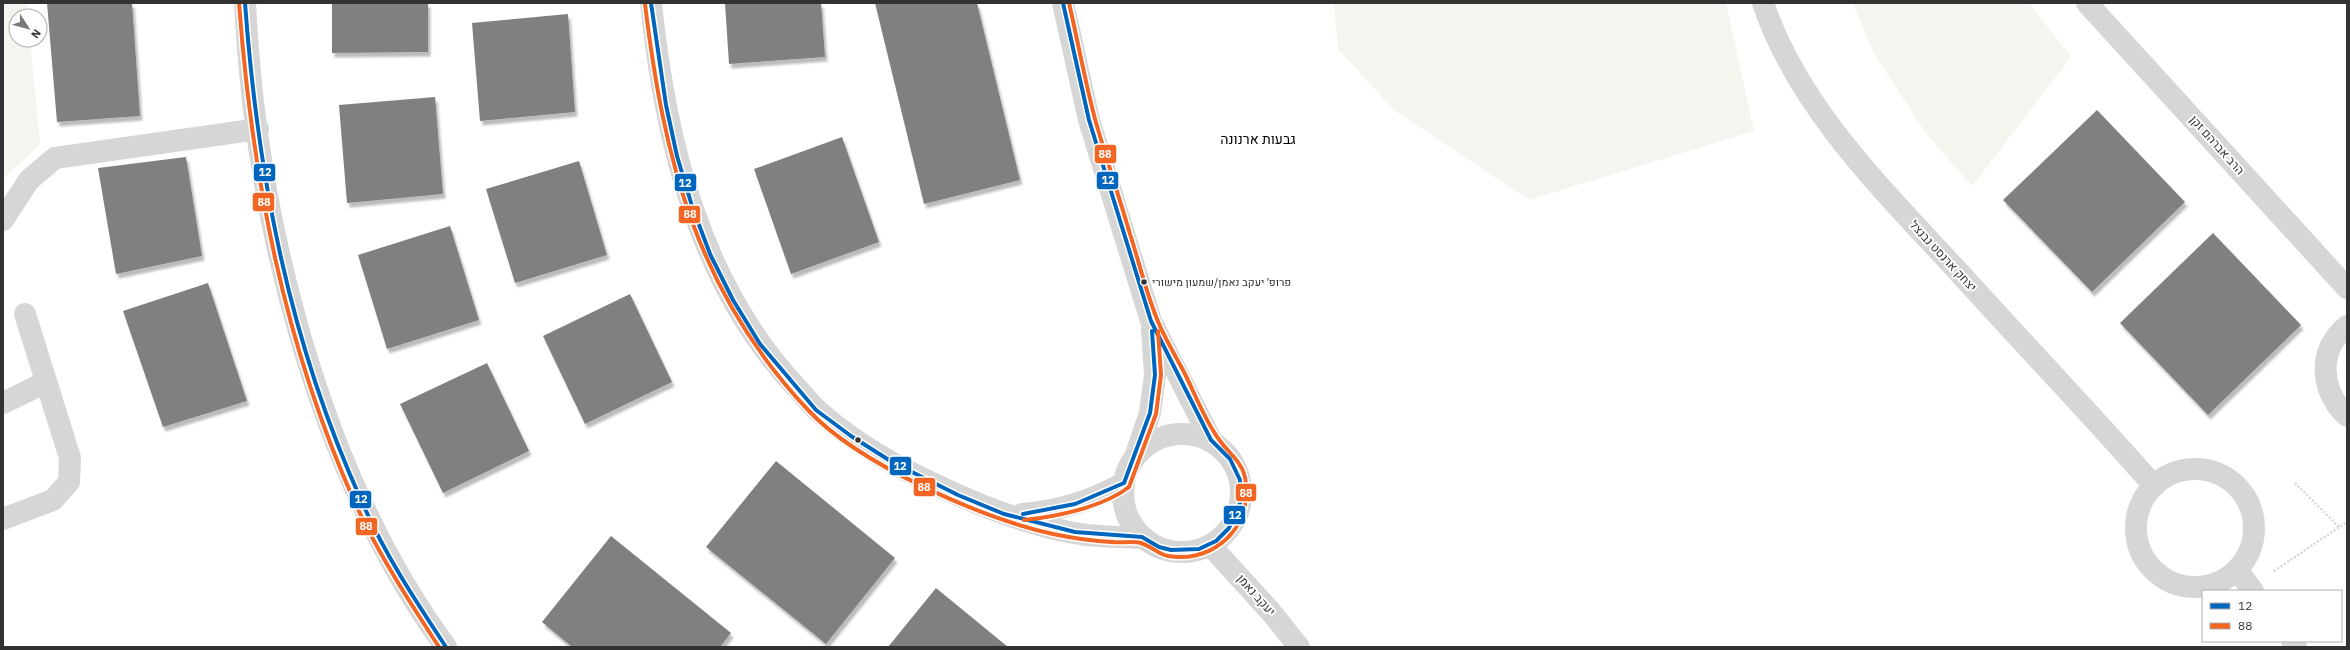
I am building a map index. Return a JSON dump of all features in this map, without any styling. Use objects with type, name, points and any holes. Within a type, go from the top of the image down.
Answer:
[{"type":"street","points":[[245,3],[258,129],[280,256],[301,334],[340,452],[390,561],[412,599],[446,647]]},
{"type":"street","points":[[651,3],[656,52],[670,132],[693,211],[724,286],[767,356],[823,416],[892,464],[971,502],[1061,530],[1087,535],[1144,538]]},
{"type":"street","points":[[1063,3],[1089,120],[1151,321],[1211,440]]},
{"type":"street","name":"יצחק ארנסט נבנצל","points":[[1763,3],[1792,66],[1816,104],[1874,181],[2154,486]]},
{"type":"street","name":"הרב אברהם זקן","points":[[2087,3],[2347,288]]},
{"type":"street","points":[[3,220],[29,180],[55,158],[258,129]]},
{"type":"street","points":[[3,519],[54,500],[69,482],[70,458],[25,314]]},
{"type":"street","points":[[1134,458],[1146,446],[1161,438],[1177,433],[1194,434],[1211,440],[1226,452],[1236,466],[1241,484],[1241,502],[1235,519],[1225,534],[1210,545],[1193,551],[1176,552],[1159,547],[1144,538],[1134,527],[1126,513],[1124,483],[1150,414],[1155,375],[1151,321]]},
{"type":"street","points":[[2347,326],[2331,345],[2325,370],[2330,396],[2347,416]]},
{"type":"street","points":[[3,403],[46,382]]},
{"type":"street","points":[[2194,469],[2220,474],[2234,483],[2246,496],[2254,521],[2251,547],[2237,570],[2222,580],[2195,587],[2177,584],[2154,569],[2143,554],[2137,528],[2143,501],[2154,486],[2168,475],[2194,469]]},
{"type":"street","points":[[1011,515],[1052,511],[1077,505],[1124,483]]},
{"type":"street","name":"יעקב נאמן","points":[[1210,545],[1271,612],[1299,647]]},
{"type":"street","points":[[2237,570],[2252,589]]},
{"type":"path","points":[[2295,483],[2340,526]]},
{"type":"path","points":[[2252,589],[2347,522]]},
{"type":"shaded area","points":[[3,3],[27,3],[27,8],[8,8],[8,48],[31,48],[40,144],[3,179]]},
{"type":"shaded area","points":[[1334,3],[1726,3],[1754,131],[1529,200],[1394,110],[1338,49]]},
{"type":"shaded area","points":[[1853,3],[2029,3],[2071,57],[1972,186],[1927,135],[1873,52]]},
{"type":"building","points":[[47,3],[132,3],[140,116],[57,122]]},
{"type":"building","points":[[332,3],[428,3],[428,52],[332,53]]},
{"type":"building","points":[[725,3],[821,3],[825,57],[729,64]]},
{"type":"building","points":[[875,3],[977,3],[1020,180],[924,204]]},
{"type":"building","points":[[568,14],[575,112],[480,121],[472,23]]},
{"type":"building","points":[[435,97],[443,194],[347,203],[339,105]]},
{"type":"building","points":[[2097,110],[2185,202],[2092,292],[2003,200]]},
{"type":"building","points":[[842,137],[879,242],[791,274],[754,169]]},
{"type":"building","points":[[186,157],[202,256],[116,274],[98,168]]},
{"type":"building","points":[[579,161],[607,255],[515,283],[486,189]]},
{"type":"building","points":[[450,226],[479,320],[387,349],[358,255]]},
{"type":"building","points":[[2213,233],[2301,325],[2208,415],[2120,323]]},
{"type":"building","points":[[208,283],[247,401],[163,427],[123,311]]},
{"type":"building","points":[[630,294],[672,382],[585,424],[543,336]]},
{"type":"building","points":[[487,363],[529,451],[443,493],[400,404]]},
{"type":"building","points":[[776,461],[895,558],[826,644],[706,547]]},
{"type":"building","points":[[611,536],[731,633],[720,647],[572,647],[542,622]]},
{"type":"building","points":[[936,588],[1008,647],[888,647]]},
{"type":"transit line","name":"88","points":[[239,3],[245,68],[263,196],[275,259],[309,384],[331,445],[365,524],[395,578],[439,647]]},
{"type":"transit line","name":"12","points":[[245,3],[258,132],[268,195],[296,320],[315,381],[337,442],[362,502],[380,540],[423,612],[446,647]]},
{"type":"transit line","name":"12","points":[[651,3],[666,105],[677,156],[692,206],[710,254],[733,300],[760,344],[816,410],[851,436],[892,462],[958,495],[1004,514],[1075,532],[1142,537],[1159,547],[1171,550],[1199,549],[1216,541],[1229,528],[1240,503],[1240,480],[1230,459],[1211,440],[1151,321],[1089,120],[1063,3]]},
{"type":"transit line","name":"88","points":[[645,4],[663,117],[676,170],[692,222],[713,272],[739,320],[771,366],[809,411],[831,431],[858,450],[889,469],[957,502],[1024,526],[1053,534],[1097,541],[1141,543],[1161,554],[1168,556],[1182,557],[1196,555],[1209,551],[1221,544],[1231,534],[1238,523],[1244,510],[1246,496],[1244,474],[1241,467],[1210,425],[1153,309],[1095,119],[1069,3]]},
{"type":"transit line","name":"12","points":[[1023,514],[1075,504],[1124,483],[1150,413],[1155,375],[1152,331]]},
{"type":"transit line","name":"88","points":[[1024,520],[1064,514],[1079,510],[1106,500],[1129,487],[1156,414],[1161,375],[1158,331]]},
{"type":"place","name":"פרופ׳ יעקב נאמן/שמעון מישורי","points":[[1144,282]]},
{"type":"district","name":"גבעות ארנונה","points":[[1258,139]]}]
